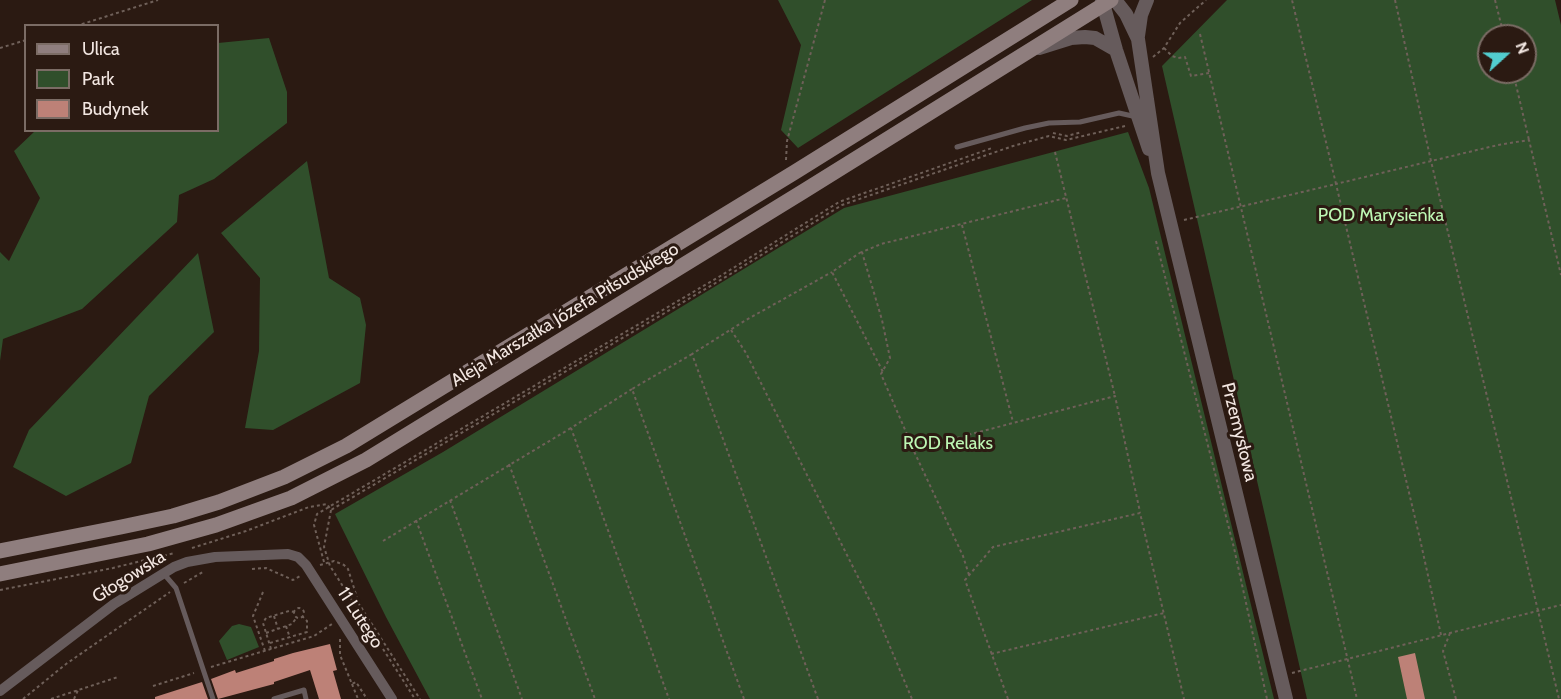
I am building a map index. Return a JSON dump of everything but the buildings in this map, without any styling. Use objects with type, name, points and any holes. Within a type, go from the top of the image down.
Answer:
[{"type":"main road","name":"Aleja Marszałka Józefa Piłsudskiego","points":[[0,550],[173,516],[219,502],[284,477],[346,446],[795,172],[1071,0]]},
{"type":"main road","name":"Aleja Marszałka Józefa Piłsudskiego","points":[[0,574],[148,544],[216,525],[302,493],[366,460],[794,198],[1107,1]]},
{"type":"street","points":[[1138,39],[1141,15],[1147,0]]},
{"type":"street","name":"Przemysłowa","points":[[1107,1],[1126,14],[1138,39],[1144,116]]},
{"type":"street","name":"Przemysłowa","points":[[1107,1],[1116,50],[1144,116],[1286,699]]},
{"type":"street","points":[[1027,52],[1071,38],[1085,37],[1095,38],[1116,50]]},
{"type":"street","name":"Głogowska","points":[[0,691],[91,621],[163,573],[187,562],[215,557],[288,554],[298,557]]},
{"type":"street","name":"11 Lutego","points":[[298,557],[310,571],[392,699]]},
{"type":"lane","points":[[957,147],[1049,123],[1080,122],[1119,114],[1144,116]]},
{"type":"lane","points":[[163,573],[176,588],[213,699]]},
{"type":"lane","points":[[274,699],[304,690],[306,699]]},
{"type":"path","points":[[82,24],[158,0]]},
{"type":"path","points":[[795,172],[786,160],[787,141],[825,0]]},
{"type":"path","points":[[1206,0],[1180,23],[1164,48],[1172,56],[1185,57],[1191,76],[1209,73]]},
{"type":"path","points":[[1292,0],[1441,635]]},
{"type":"path","points":[[1395,0],[1559,699]]},
{"type":"path","points":[[1495,0],[1501,24]]},
{"type":"path","points":[[1200,34],[1357,699]]},
{"type":"path","points":[[0,48],[24,41]]},
{"type":"path","points":[[1516,84],[1561,275]]},
{"type":"path","points":[[1002,145],[1048,132],[1067,136],[1144,116]]},
{"type":"path","points":[[324,562],[314,521],[317,514],[330,509],[724,278],[842,205],[1013,146],[1049,136],[1066,140],[1125,126]]},
{"type":"path","points":[[1170,224],[1498,145],[1529,140]]},
{"type":"path","points":[[330,509],[722,275],[839,202],[992,148]]},
{"type":"path","points":[[1055,152],[1115,396],[1184,699]]},
{"type":"path","points":[[383,541],[862,252],[881,244],[1066,198]]},
{"type":"path","points":[[962,225],[1013,422]]},
{"type":"path","points":[[1156,242],[1234,548],[1267,699]]},
{"type":"path","points":[[862,252],[882,320],[890,358],[882,372]]},
{"type":"path","points":[[832,272],[882,372],[912,447],[942,509],[969,575]]},
{"type":"path","points":[[731,329],[746,352],[875,611],[912,699]]},
{"type":"path","points":[[692,354],[818,699]]},
{"type":"path","points":[[632,389],[744,699]]},
{"type":"path","points":[[912,447],[945,441],[1115,396]]},
{"type":"path","points":[[571,428],[669,699]]},
{"type":"path","points":[[510,464],[595,699]]},
{"type":"path","points":[[450,500],[522,699]]},
{"type":"path","points":[[219,540],[309,507],[327,504],[330,509],[324,547],[334,573],[415,699]]},
{"type":"path","points":[[1008,699],[965,580],[993,547],[1140,513]]},
{"type":"path","points":[[416,520],[482,699]]},
{"type":"path","points":[[310,571],[329,561],[340,562],[348,569],[359,604],[420,699]]},
{"type":"path","points":[[23,699],[66,664],[209,567]]},
{"type":"path","points":[[242,569],[266,568],[293,580],[300,576],[303,581]]},
{"type":"path","points":[[263,592],[253,616],[265,651]]},
{"type":"path","points":[[1280,676],[1561,605]]},
{"type":"path","points":[[294,612],[297,608],[302,608],[304,612],[302,616]]},
{"type":"path","points":[[271,649],[263,623],[266,618],[289,611],[294,612]]},
{"type":"path","points":[[294,612],[297,617]]},
{"type":"path","points":[[991,654],[1164,613]]},
{"type":"path","points":[[274,616],[278,629]]},
{"type":"path","points":[[266,633],[292,624],[297,617],[302,616]]},
{"type":"path","points":[[269,643],[307,632],[307,621],[302,616]]},
{"type":"path","points":[[153,686],[314,636],[332,624],[336,630]]},
{"type":"path","points":[[286,626],[290,638]]},
{"type":"path","points":[[1450,633],[1443,651],[1456,699]]},
{"type":"path","points":[[339,636],[340,655],[357,699]]},
{"type":"path","points":[[52,699],[118,677]]},
{"type":"path","points":[[352,684],[356,682],[367,699]]},
{"type":"path","points":[[74,699],[78,690]]},
{"type":"green space","points":[[778,0],[1032,0],[798,148],[781,130],[801,45]]},
{"type":"green space","name":"POD Marysieńka","points":[[1227,0],[1555,0],[1561,25],[1561,699],[1307,699],[1162,66]]},
{"type":"green space","points":[[269,38],[287,92],[287,123],[214,179],[179,195],[177,222],[82,309],[3,339],[0,361],[0,252],[9,261],[40,198],[14,151],[34,132],[219,132],[219,43]]},
{"type":"green space","name":"ROD Relaks","points":[[1128,132],[1149,188],[1274,699],[430,699],[335,514],[443,452],[844,208]]},
{"type":"green space","points":[[307,161],[329,278],[360,298],[366,325],[360,383],[273,430],[245,428],[259,351],[260,278],[221,233]]},
{"type":"green space","points":[[198,253],[214,332],[149,396],[131,463],[66,496],[13,467],[29,430]]},
{"type":"green space","points":[[239,624],[251,627],[259,647],[227,660],[219,641],[232,626]]}]
